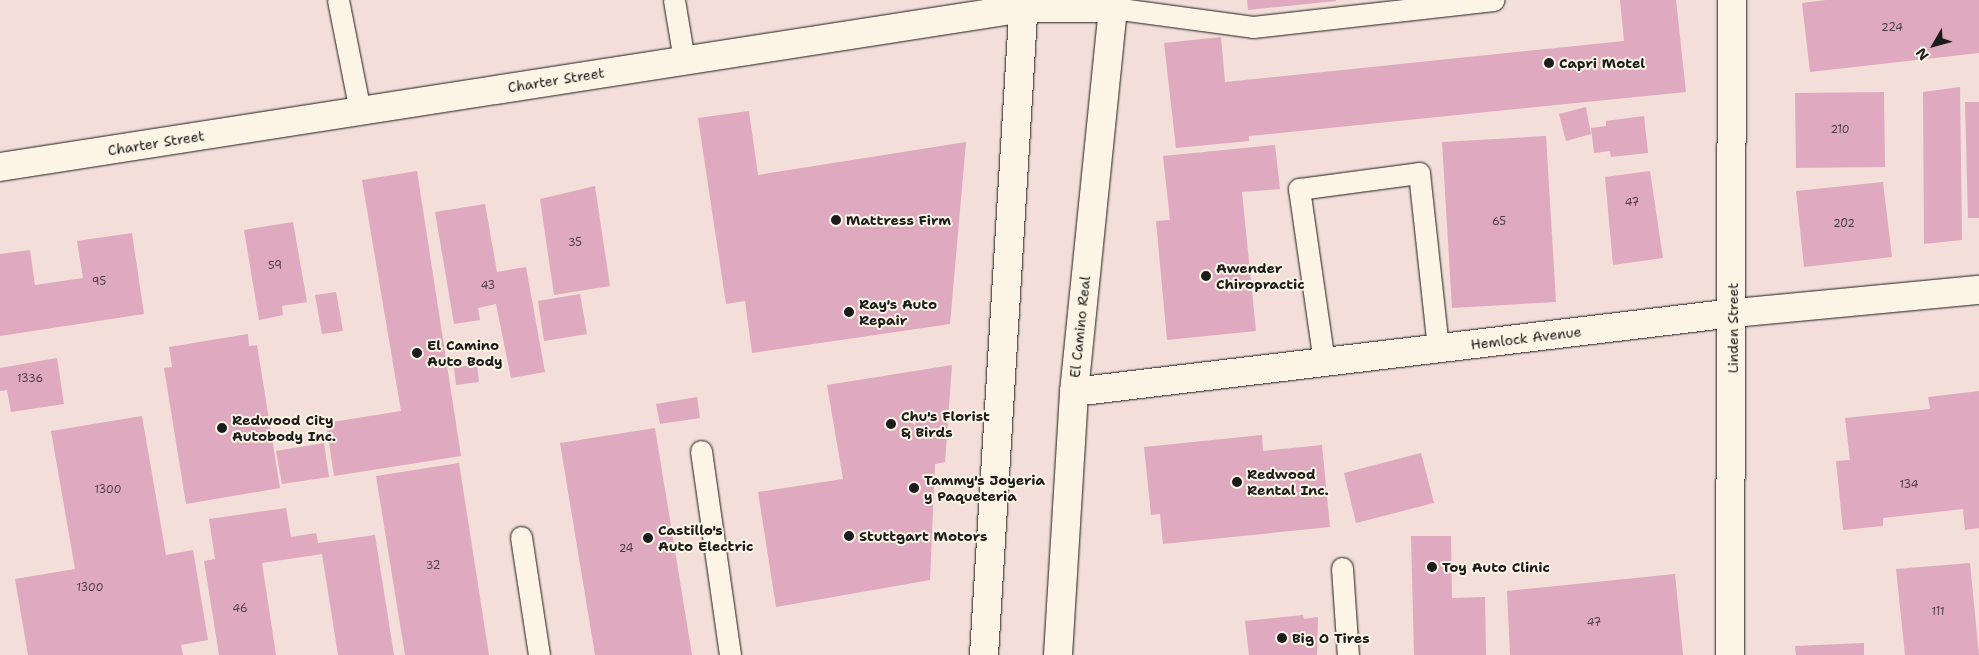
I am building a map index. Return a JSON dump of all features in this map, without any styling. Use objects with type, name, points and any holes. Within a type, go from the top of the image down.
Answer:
[{"type":"street","name":"Linden Street","points":[[1730,655],[1734,313],[1732,0]]},
{"type":"street","name":"Charter Street","points":[[0,167],[684,60],[1023,4],[1114,4]]},
{"type":"street","points":[[984,655],[1023,4]]},
{"type":"street","name":"El Camino Real","points":[[1058,655],[1074,392],[1114,4]]},
{"type":"street","name":"Hemlock Avenue","points":[[1074,392],[1734,313],[1979,290]]},
{"type":"lane","points":[[338,0],[360,111]]},
{"type":"lane","points":[[674,0],[684,60]]},
{"type":"lane","points":[[1114,4],[1253,26],[1493,0]]},
{"type":"lane","points":[[1324,362],[1299,189],[1419,174],[1438,349]]},
{"type":"lane","points":[[701,451],[730,655]]},
{"type":"lane","points":[[521,537],[539,655]]},
{"type":"lane","points":[[1342,568],[1348,655]]},
{"type":"building","points":[[1247,0],[1336,0],[1336,1],[1248,10]]},
{"type":"building","name":"Capri Motel","points":[[1620,0],[1676,0],[1686,92],[1249,136],[1249,141],[1176,148],[1164,43],[1221,37],[1225,82],[1624,41]]},
{"type":"building","points":[[1826,0],[1979,0],[1979,53],[1810,72],[1802,3]]},
{"type":"building","points":[[1960,87],[1962,240],[1924,244],[1923,92]]},
{"type":"building","points":[[1884,92],[1885,167],[1796,168],[1795,93]]},
{"type":"building","points":[[1965,102],[1979,102],[1979,218],[1968,218]]},
{"type":"building","points":[[1586,107],[1591,134],[1566,141],[1559,114]]},
{"type":"building","name":"Mattress Firm","points":[[749,111],[758,175],[966,142],[950,324],[752,353],[745,301],[726,304],[698,118]]},
{"type":"building","points":[[1644,116],[1648,153],[1611,157],[1610,151],[1594,153],[1591,128],[1606,126],[1606,121]]},
{"type":"building","points":[[1546,136],[1556,302],[1452,308],[1442,142]]},
{"type":"building","name":"Awender Chiropractic","points":[[1275,145],[1280,189],[1242,192],[1256,331],[1167,340],[1156,221],[1170,220],[1163,156]]},
{"type":"building","name":"El Camino Auto Body","points":[[417,171],[461,456],[334,476],[326,423],[401,411],[362,180]]},
{"type":"building","points":[[1650,171],[1663,258],[1613,265],[1605,177]]},
{"type":"building","points":[[1883,182],[1892,257],[1804,267],[1796,191]]},
{"type":"building","points":[[595,186],[610,286],[554,295],[540,199]]},
{"type":"building","points":[[485,204],[497,272],[526,267],[545,372],[511,378],[496,304],[478,308],[480,320],[454,324],[435,212]]},
{"type":"building","points":[[293,222],[307,302],[282,306],[283,315],[259,320],[244,230]]},
{"type":"building","points":[[132,233],[144,314],[0,336],[0,254],[30,250],[35,285],[83,278],[77,241]]},
{"type":"building","points":[[336,292],[343,331],[322,334],[315,295]]},
{"type":"building","points":[[580,294],[587,334],[544,341],[538,301]]},
{"type":"building","name":"Redwood City Autobody Inc.","points":[[248,334],[249,346],[257,345],[280,488],[186,504],[164,368],[172,367],[169,347]]},
{"type":"building","points":[[57,358],[64,404],[11,412],[7,390],[0,391],[0,368]]},
{"type":"building","points":[[477,364],[479,382],[456,385],[454,368]]},
{"type":"building","name":"Stuttgart Motors","points":[[952,365],[945,462],[935,464],[930,580],[776,607],[758,492],[843,479],[827,385]]},
{"type":"building","points":[[1979,391],[1979,528],[1965,530],[1963,509],[1883,518],[1883,526],[1843,530],[1836,461],[1850,460],[1845,418],[1930,409],[1928,397]]},
{"type":"building","points":[[697,397],[700,418],[660,424],[656,404]]},
{"type":"building","points":[[142,416],[166,555],[193,550],[208,640],[181,645],[183,655],[28,655],[15,579],[75,569],[51,431]]},
{"type":"building","points":[[655,428],[692,655],[595,655],[560,443]]},
{"type":"building","name":"Redwood Rental Inc.","points":[[1262,435],[1263,451],[1322,445],[1330,527],[1163,544],[1160,514],[1151,515],[1144,447]]},
{"type":"building","points":[[324,443],[329,477],[282,484],[276,451]]},
{"type":"building","points":[[1421,453],[1434,503],[1356,523],[1344,473]]},
{"type":"building","points":[[459,463],[489,655],[405,655],[376,476]]},
{"type":"building","points":[[286,508],[291,537],[316,533],[318,543],[375,535],[394,655],[338,655],[322,554],[262,563],[276,655],[219,655],[204,561],[215,559],[209,519]]},
{"type":"building","name":"Toy Auto Clinic","points":[[1411,536],[1451,536],[1452,598],[1485,597],[1486,655],[1414,655]]},
{"type":"building","points":[[1970,563],[1979,655],[1905,655],[1896,569]]},
{"type":"building","points":[[1675,574],[1683,655],[1510,655],[1507,591]]},
{"type":"building","name":"Big O Tires","points":[[1303,615],[1304,619],[1318,617],[1317,655],[1249,655],[1245,621]]},
{"type":"building","points":[[1864,643],[1864,655],[1796,655],[1795,646]]},
{"type":"place","name":"Capri Motel","points":[[1549,63]]},
{"type":"place","name":"Mattress Firm","points":[[836,220]]},
{"type":"place","name":"Awender Chiropractic","points":[[1206,276]]},
{"type":"place","name":"Ray's Auto Repair","points":[[849,312]]},
{"type":"place","name":"El Camino Auto Body","points":[[417,353]]},
{"type":"place","name":"Chu's Florist & Birds","points":[[891,424]]},
{"type":"place","name":"Redwood City Autobody Inc.","points":[[222,428]]},
{"type":"place","name":"Redwood Rental Inc.","points":[[1237,482]]},
{"type":"place","name":"Tammy's Joyeria y Paqueteria","points":[[914,488]]},
{"type":"place","name":"Stuttgart Motors","points":[[849,536]]},
{"type":"place","name":"Castillo's Auto Electric","points":[[648,538]]},
{"type":"place","name":"Toy Auto Clinic","points":[[1432,567]]},
{"type":"place","name":"Big O Tires","points":[[1282,638]]}]
